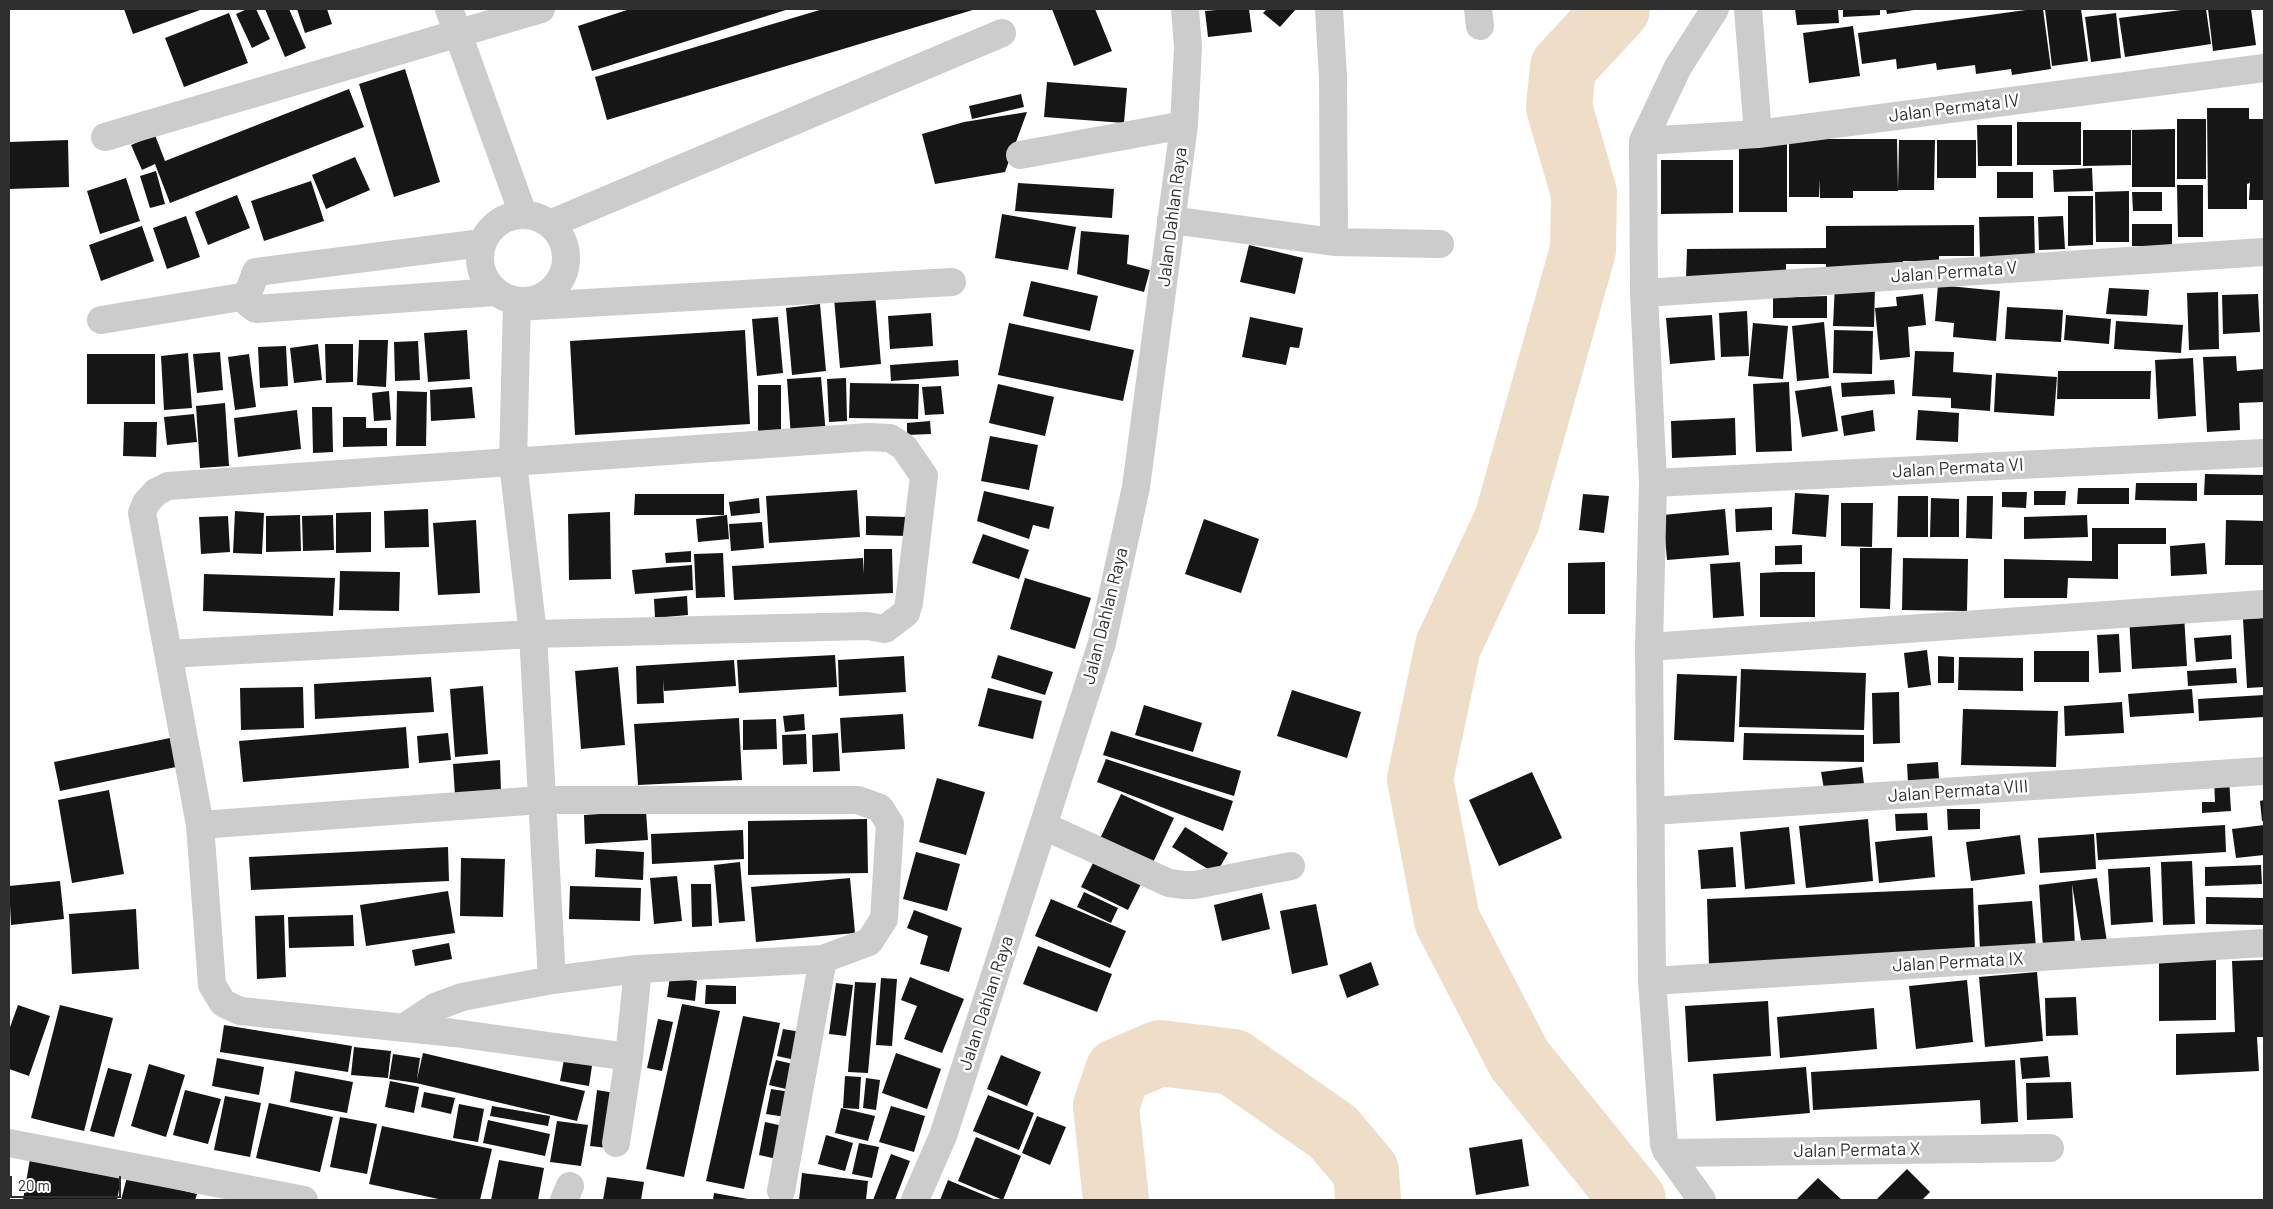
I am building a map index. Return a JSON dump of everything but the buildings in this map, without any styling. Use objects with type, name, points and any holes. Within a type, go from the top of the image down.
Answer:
[{"type":"street","points":[[449,9],[524,214]]},
{"type":"street","points":[[104,137],[541,9]]},
{"type":"street","name":"Jalan Dahlan Raya","points":[[915,1200],[943,1136],[1102,643],[1136,487],[1172,220],[1184,125],[1188,47],[1185,9]]},
{"type":"street","points":[[1330,9],[1333,78],[1334,242]]},
{"type":"street","points":[[1702,1200],[1666,1150],[1652,981],[1652,811],[1649,647],[1653,483],[1644,293],[1643,141],[1678,67],[1715,9]]},
{"type":"street","points":[[1748,9],[1758,134]]},
{"type":"street","points":[[550,224],[1002,32]]},
{"type":"street","name":"Jalan Permata IV","points":[[1643,141],[1758,134],[2264,68]]},
{"type":"street","points":[[1020,155],[1184,125]]},
{"type":"street","points":[[510,300],[544,296],[563,275],[565,247],[550,224],[524,214],[498,222],[482,243],[480,270],[510,300],[513,464],[533,634],[552,980]]},
{"type":"street","points":[[1172,220],[1334,242],[1440,244]]},
{"type":"street","points":[[482,243],[256,272],[247,296],[248,302],[256,310],[952,282]]},
{"type":"street","name":"Jalan Permata V","points":[[1644,293],[2264,252]]},
{"type":"street","points":[[101,320],[247,296]]},
{"type":"street","points":[[169,654],[533,634],[867,626],[885,629],[906,613],[909,603],[924,476],[904,447],[890,438],[868,437],[513,464],[168,486],[156,492],[146,503],[142,514],[200,825],[212,985],[223,1003],[240,1011],[405,1027],[629,1056]]},
{"type":"street","name":"Jalan Permata VI","points":[[1653,483],[2264,454]]},
{"type":"street","points":[[1649,647],[2264,604]]},
{"type":"street","name":"Jalan Permata VIII","points":[[1652,811],[2264,771]]},
{"type":"street","points":[[200,825],[541,800],[858,800],[880,808],[890,824],[884,919],[869,942],[823,959],[638,969],[552,980],[462,997],[434,1007],[405,1027]]},
{"type":"street","points":[[1044,826],[1169,883],[1184,886],[1291,866]]},
{"type":"street","name":"Jalan Permata IX","points":[[1652,981],[2264,943]]},
{"type":"street","points":[[781,1191],[823,959]]},
{"type":"street","points":[[616,1144],[629,1056],[638,969]]},
{"type":"street","points":[[9,1143],[304,1200]]},
{"type":"street","name":"Jalan Permata X","points":[[1666,1150],[1669,1153],[2050,1148]]},
{"type":"waterway","points":[[1617,9],[1563,67],[1559,107],[1584,193],[1583,250],[1507,520],[1448,646],[1420,779],[1447,920],[1519,1059],[1633,1200]]},
{"type":"waterway","points":[[1116,1200],[1106,1106],[1118,1071],[1160,1053],[1233,1062],[1333,1132],[1366,1171],[1368,1200]]}]
